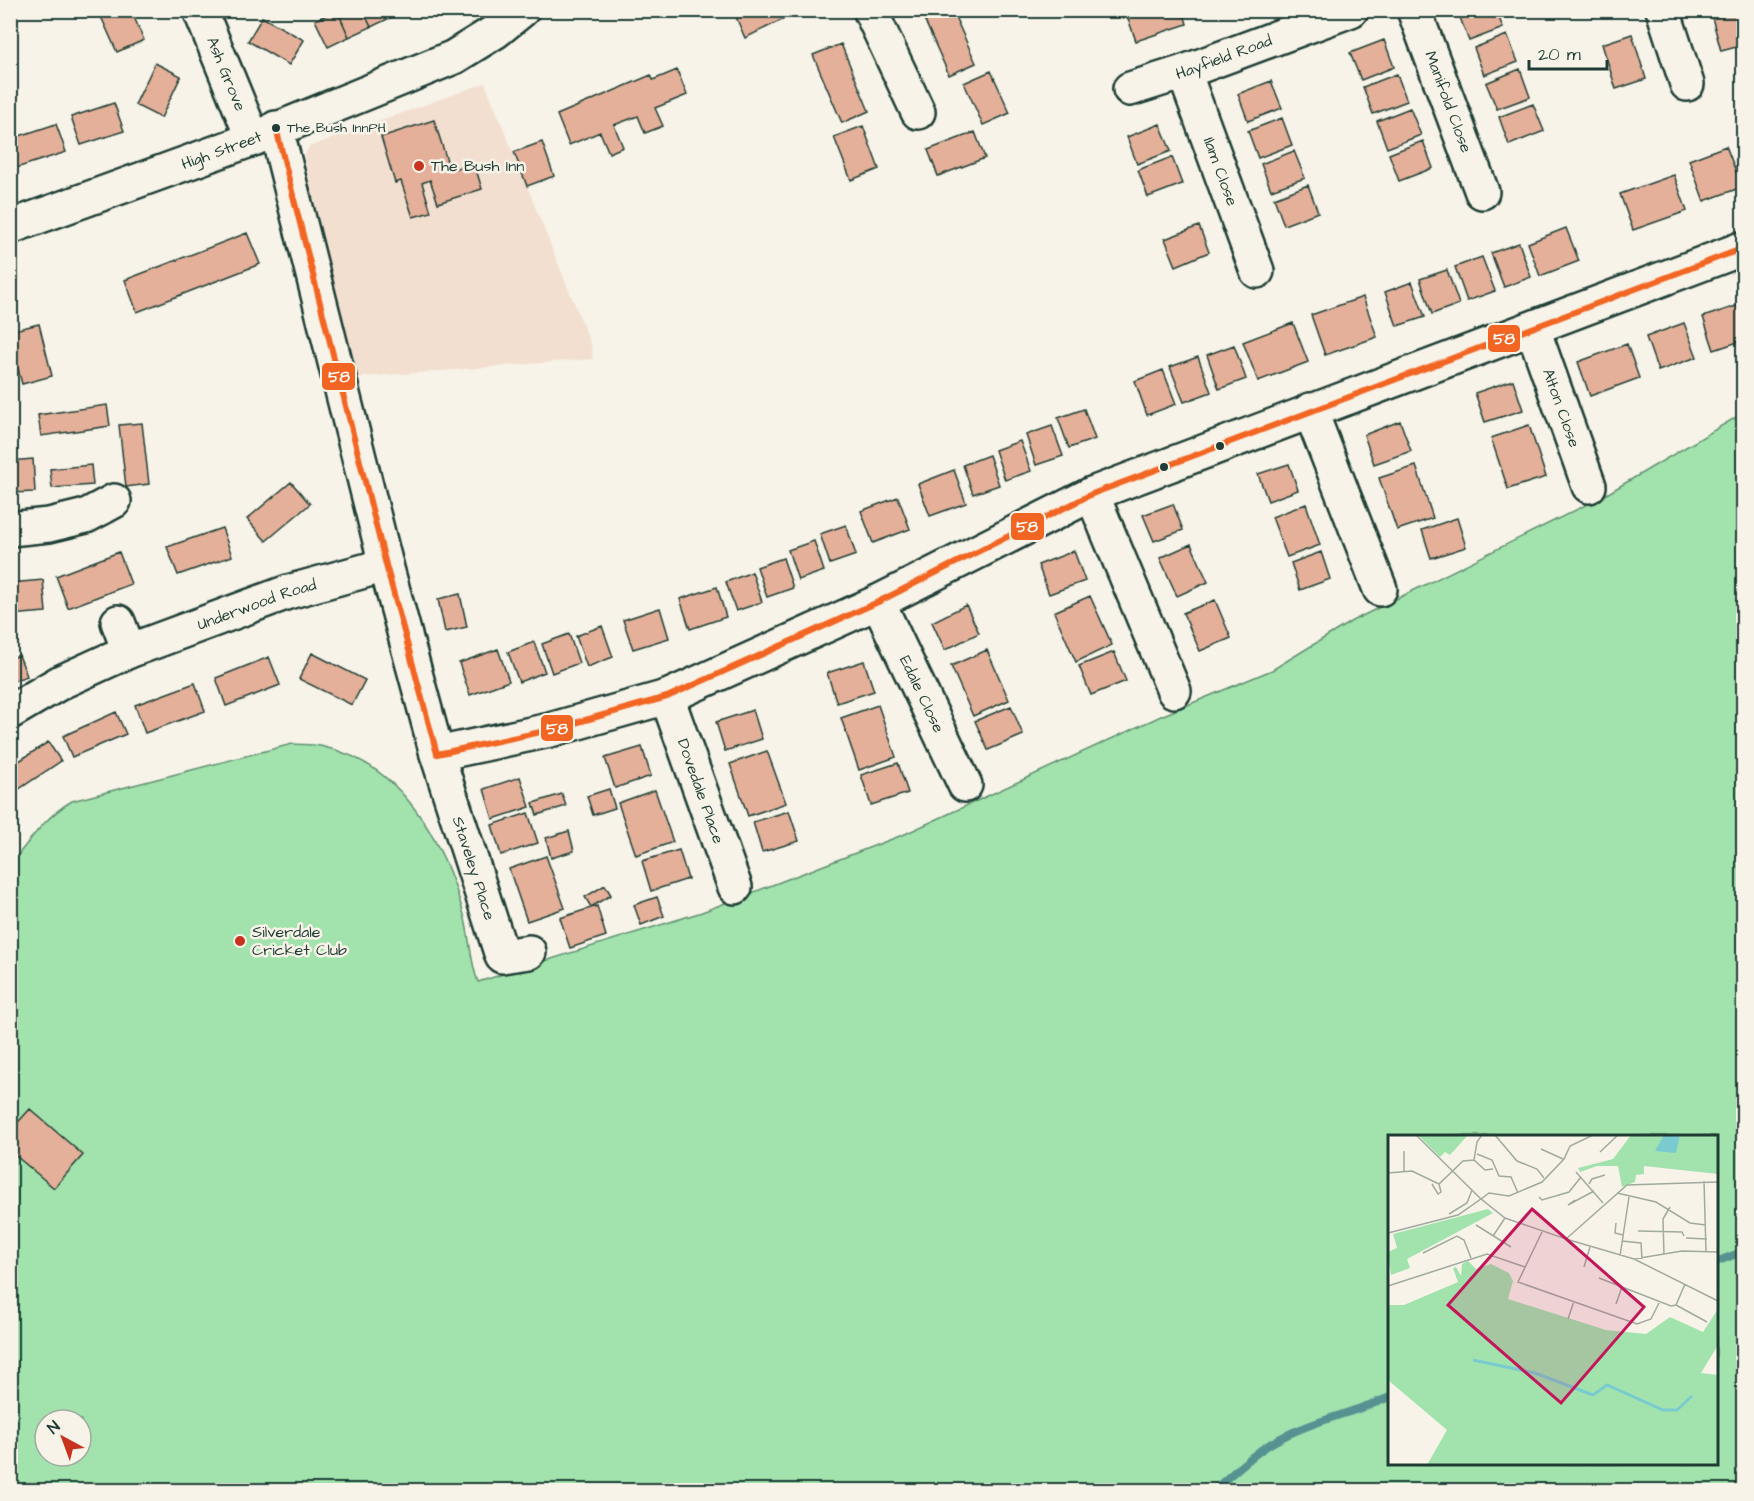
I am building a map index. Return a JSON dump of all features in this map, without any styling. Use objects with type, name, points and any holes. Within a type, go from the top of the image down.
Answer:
[{"type":"street","name":"Ash Grove","points":[[200,10],[264,133],[437,754]]},
{"type":"street","name":"High Street","points":[[10,227],[264,133],[454,57],[496,31],[522,10]]},
{"type":"street","points":[[870,10],[918,112]]},
{"type":"street","name":"Hayfield Road","points":[[1130,89],[1184,72],[1351,10]]},
{"type":"street","name":"Manifold Close","points":[[1414,10],[1482,192]]},
{"type":"street","points":[[1664,10],[1687,84]]},
{"type":"street","name":"Ilam Close","points":[[1184,72],[1257,271]]},
{"type":"street","points":[[437,754],[550,730],[667,697],[878,602],[1092,494],[1743,248]]},
{"type":"street","name":"Alton Close","points":[[1533,329],[1589,486]]},
{"type":"street","points":[[1310,410],[1380,589]]},
{"type":"street","points":[[1092,494],[1174,691]]},
{"type":"street","points":[[10,529],[49,525],[86,516],[114,501]]},
{"type":"street","name":"Underwood Road","points":[[10,712],[61,682],[123,637],[386,565]]},
{"type":"street","name":"Edale Close","points":[[878,602],[965,785]]},
{"type":"street","name":"Dovedale Place","points":[[667,697],[735,887]]},
{"type":"street","name":"Staveley Place","points":[[437,754],[502,957],[529,952]]},
{"type":"shaded area","points":[[485,83],[591,345],[593,359],[356,379],[304,156],[309,147]]},
{"type":"green space","points":[[1743,413],[1743,1490],[11,1490],[10,865],[46,822],[72,801],[292,744],[320,746],[352,756],[376,770],[398,789],[432,835],[445,861],[464,915],[478,982],[702,912],[905,834],[1161,716],[1272,670],[1352,621],[1600,498]]},
{"type":"building","points":[[98,10],[131,10],[144,40],[117,52]]},
{"type":"building","points":[[337,10],[363,10],[371,27],[349,37]]},
{"type":"building","points":[[337,10],[349,37],[328,47],[315,20]]},
{"type":"building","points":[[363,10],[389,10],[392,17],[371,27]]},
{"type":"building","points":[[389,10],[407,10],[392,17]]},
{"type":"building","points":[[733,10],[802,10],[745,38]]},
{"type":"building","points":[[920,10],[952,10],[976,63],[949,75]]},
{"type":"building","points":[[1125,10],[1183,10],[1187,24],[1136,41]]},
{"type":"building","points":[[1470,10],[1496,10],[1503,28],[1469,41],[1459,15]]},
{"type":"building","points":[[1591,10],[1615,10],[1593,17]]},
{"type":"building","points":[[1710,10],[1741,10],[1744,20],[1744,45],[1721,51]]},
{"type":"building","points":[[262,17],[304,40],[289,65],[248,41]]},
{"type":"building","points":[[1632,34],[1646,79],[1616,89],[1602,44]]},
{"type":"building","points":[[1507,35],[1518,62],[1484,75],[1474,48]]},
{"type":"building","points":[[1384,40],[1394,67],[1361,80],[1350,53]]},
{"type":"building","points":[[841,44],[869,111],[842,123],[813,55]]},
{"type":"building","points":[[155,63],[181,76],[161,118],[135,105]]},
{"type":"building","points":[[1520,69],[1530,97],[1497,109],[1486,83]]},
{"type":"building","points":[[677,70],[687,95],[655,108],[663,126],[645,133],[638,116],[614,125],[623,147],[609,153],[600,132],[569,145],[557,115],[651,75],[653,80]]},
{"type":"building","points":[[991,71],[1010,113],[983,125],[964,83]]},
{"type":"building","points":[[1397,74],[1407,101],[1373,114],[1363,87]]},
{"type":"building","points":[[1271,81],[1282,108],[1248,121],[1238,94]]},
{"type":"building","points":[[114,103],[124,131],[81,145],[71,117]]},
{"type":"building","points":[[1533,104],[1544,131],[1509,145],[1499,117]]},
{"type":"building","points":[[1410,108],[1421,135],[1387,148],[1377,121]]},
{"type":"building","points":[[1282,118],[1292,145],[1258,158],[1248,131]]},
{"type":"building","name":"The Bush Inn","points":[[434,120],[450,170],[474,163],[482,189],[438,203],[430,180],[422,183],[431,212],[413,217],[401,181],[395,183],[381,137]]},
{"type":"building","points":[[56,124],[66,152],[10,170],[10,139]]},
{"type":"building","points":[[1160,124],[1171,151],[1137,164],[1127,137]]},
{"type":"building","points":[[863,126],[879,169],[851,180],[834,137]]},
{"type":"building","points":[[975,132],[985,158],[938,176],[928,150]]},
{"type":"building","points":[[1423,141],[1433,168],[1399,181],[1389,154]]},
{"type":"building","points":[[542,142],[554,176],[527,186],[514,152]]},
{"type":"building","points":[[1726,146],[1742,187],[1704,201],[1689,160]]},
{"type":"building","points":[[1294,151],[1305,178],[1271,190],[1261,164]]},
{"type":"building","points":[[1172,157],[1182,184],[1148,197],[1138,170]]},
{"type":"building","points":[[1674,175],[1687,211],[1633,230],[1620,194]]},
{"type":"building","points":[[1308,185],[1318,212],[1284,225],[1274,198]]},
{"type":"building","points":[[1199,226],[1209,252],[1176,266],[1165,239]]},
{"type":"building","points":[[1566,228],[1579,261],[1540,276],[1528,243]]},
{"type":"building","points":[[247,233],[260,264],[137,312],[125,280]]},
{"type":"building","points":[[1519,243],[1531,277],[1504,287],[1491,253]]},
{"type":"building","points":[[1482,257],[1495,291],[1467,301],[1455,267]]},
{"type":"building","points":[[1447,270],[1459,304],[1432,314],[1420,279]]},
{"type":"building","points":[[1412,282],[1425,317],[1397,326],[1385,292]]},
{"type":"building","points":[[1363,297],[1377,337],[1325,355],[1311,315]]},
{"type":"building","points":[[1742,304],[1744,340],[1714,350],[1703,317]]},
{"type":"building","points":[[1293,323],[1308,362],[1258,381],[1243,342]]},
{"type":"building","points":[[1684,323],[1697,357],[1658,371],[1646,337]]},
{"type":"building","points":[[39,324],[52,376],[22,384],[10,331]]},
{"type":"building","points":[[1627,344],[1639,378],[1590,396],[1578,362]]},
{"type":"building","points":[[1234,345],[1246,379],[1219,389],[1207,355]]},
{"type":"building","points":[[1198,357],[1211,392],[1184,402],[1170,367]]},
{"type":"building","points":[[1163,370],[1176,404],[1147,415],[1135,381]]},
{"type":"building","points":[[1513,380],[1523,410],[1485,422],[1475,393]]},
{"type":"building","points":[[107,405],[110,426],[41,436],[38,415]]},
{"type":"building","points":[[1084,409],[1095,439],[1069,448],[1058,418]]},
{"type":"building","points":[[1400,421],[1411,451],[1374,464],[1364,435]]},
{"type":"building","points":[[142,423],[149,484],[126,487],[119,425]]},
{"type":"building","points":[[1529,425],[1546,477],[1508,489],[1491,438]]},
{"type":"building","points":[[1052,426],[1063,456],[1036,465],[1026,435]]},
{"type":"building","points":[[1020,441],[1031,471],[1005,480],[995,450]]},
{"type":"building","points":[[989,455],[999,485],[973,494],[963,465]]},
{"type":"building","points":[[33,459],[35,492],[10,493],[10,461]]},
{"type":"building","points":[[1289,464],[1298,490],[1268,501],[1258,474]]},
{"type":"building","points":[[91,465],[93,485],[52,488],[50,469]]},
{"type":"building","points":[[1416,466],[1433,518],[1397,530],[1379,478]]},
{"type":"building","points":[[954,470],[966,503],[930,516],[918,484]]},
{"type":"building","points":[[291,482],[310,504],[266,541],[247,519]]},
{"type":"building","points":[[898,497],[910,529],[873,543],[861,511]]},
{"type":"building","points":[[1173,504],[1183,530],[1154,541],[1143,515]]},
{"type":"building","points":[[1306,504],[1320,545],[1287,557],[1272,517]]},
{"type":"building","points":[[1457,518],[1466,547],[1431,558],[1422,530]]},
{"type":"building","points":[[846,525],[856,555],[830,564],[820,534]]},
{"type":"building","points":[[222,528],[232,556],[178,575],[167,547]]},
{"type":"building","points":[[814,541],[824,571],[798,580],[788,550]]},
{"type":"building","points":[[1191,544],[1208,582],[1177,596],[1160,558]]},
{"type":"building","points":[[1074,551],[1085,581],[1049,594],[1038,565]]},
{"type":"building","points":[[119,552],[131,584],[68,608],[56,576]]},
{"type":"building","points":[[1321,552],[1330,579],[1300,590],[1291,563]]},
{"type":"building","points":[[783,558],[793,588],[767,597],[757,567]]},
{"type":"building","points":[[752,572],[762,602],[736,611],[726,582]]},
{"type":"building","points":[[43,580],[46,612],[10,615],[10,583]]},
{"type":"building","points":[[717,587],[726,617],[690,629],[680,599]]},
{"type":"building","points":[[460,594],[467,627],[445,632],[438,599]]},
{"type":"building","points":[[1090,596],[1112,645],[1076,662],[1054,612]]},
{"type":"building","points":[[1215,600],[1231,638],[1200,651],[1183,613]]},
{"type":"building","points":[[966,605],[979,633],[945,650],[932,622]]},
{"type":"building","points":[[660,608],[669,638],[633,649],[623,620]]},
{"type":"building","points":[[602,626],[613,657],[587,667],[576,636]]},
{"type":"building","points":[[569,634],[579,663],[552,673],[542,644]]},
{"type":"building","points":[[534,642],[545,672],[519,682],[508,652]]},
{"type":"building","points":[[498,649],[509,681],[470,695],[459,663]]},
{"type":"building","points":[[987,650],[1009,700],[973,716],[951,666]]},
{"type":"building","points":[[1114,652],[1126,681],[1091,695],[1079,666]]},
{"type":"building","points":[[312,653],[365,680],[352,705],[299,679]]},
{"type":"building","points":[[19,655],[27,676],[10,682],[10,659]]},
{"type":"building","points":[[269,657],[280,685],[226,706],[216,678]]},
{"type":"building","points":[[864,661],[874,691],[837,703],[827,673]]},
{"type":"building","points":[[195,683],[205,711],[145,733],[135,705]]},
{"type":"building","points":[[878,705],[896,757],[859,770],[841,718]]},
{"type":"building","points":[[1011,706],[1023,735],[988,750],[975,721]]},
{"type":"building","points":[[753,710],[762,739],[725,751],[716,722]]},
{"type":"building","points":[[116,712],[126,734],[72,757],[63,736]]},
{"type":"building","points":[[48,742],[61,761],[10,795],[10,767]]},
{"type":"building","points":[[642,747],[651,776],[615,788],[605,758]]},
{"type":"building","points":[[767,751],[786,803],[748,816],[730,764]]},
{"type":"building","points":[[898,763],[908,793],[871,805],[861,775]]},
{"type":"building","points":[[520,777],[530,807],[493,819],[484,789]]},
{"type":"building","points":[[609,789],[615,808],[593,815],[587,796]]},
{"type":"building","points":[[655,790],[673,842],[636,855],[618,803]]},
{"type":"building","points":[[562,794],[566,806],[537,815],[533,803]]},
{"type":"building","points":[[789,811],[799,841],[762,852],[753,822]]},
{"type":"building","points":[[528,813],[538,843],[501,855],[492,825]]},
{"type":"building","points":[[569,831],[574,851],[551,858],[546,838]]},
{"type":"building","points":[[679,850],[688,879],[651,891],[642,861]]},
{"type":"building","points":[[546,856],[565,908],[527,921],[509,869]]},
{"type":"building","points":[[605,885],[611,895],[591,907],[585,897]]},
{"type":"building","points":[[657,897],[664,916],[641,925],[634,905]]},
{"type":"building","points":[[597,906],[606,936],[570,948],[560,918]]},
{"type":"building","points":[[30,1109],[83,1155],[54,1188],[10,1151],[10,1131]]},
{"type":"waterway","points":[[1718,1261],[1744,1251]]},
{"type":"waterway","points":[[1213,1490],[1255,1454],[1284,1436],[1388,1398]]},
{"type":"transit line","name":"58","points":[[276,128],[386,565],[437,754],[550,730],[667,697],[878,602],[1092,494],[1744,248]]},
{"type":"place","name":"The Bush InnPH","points":[[276,128]]},
{"type":"place","name":"The Bush Inn","points":[[419,166]]},
{"type":"place","name":"Silverdale Cricket Club","points":[[240,941]]}]
